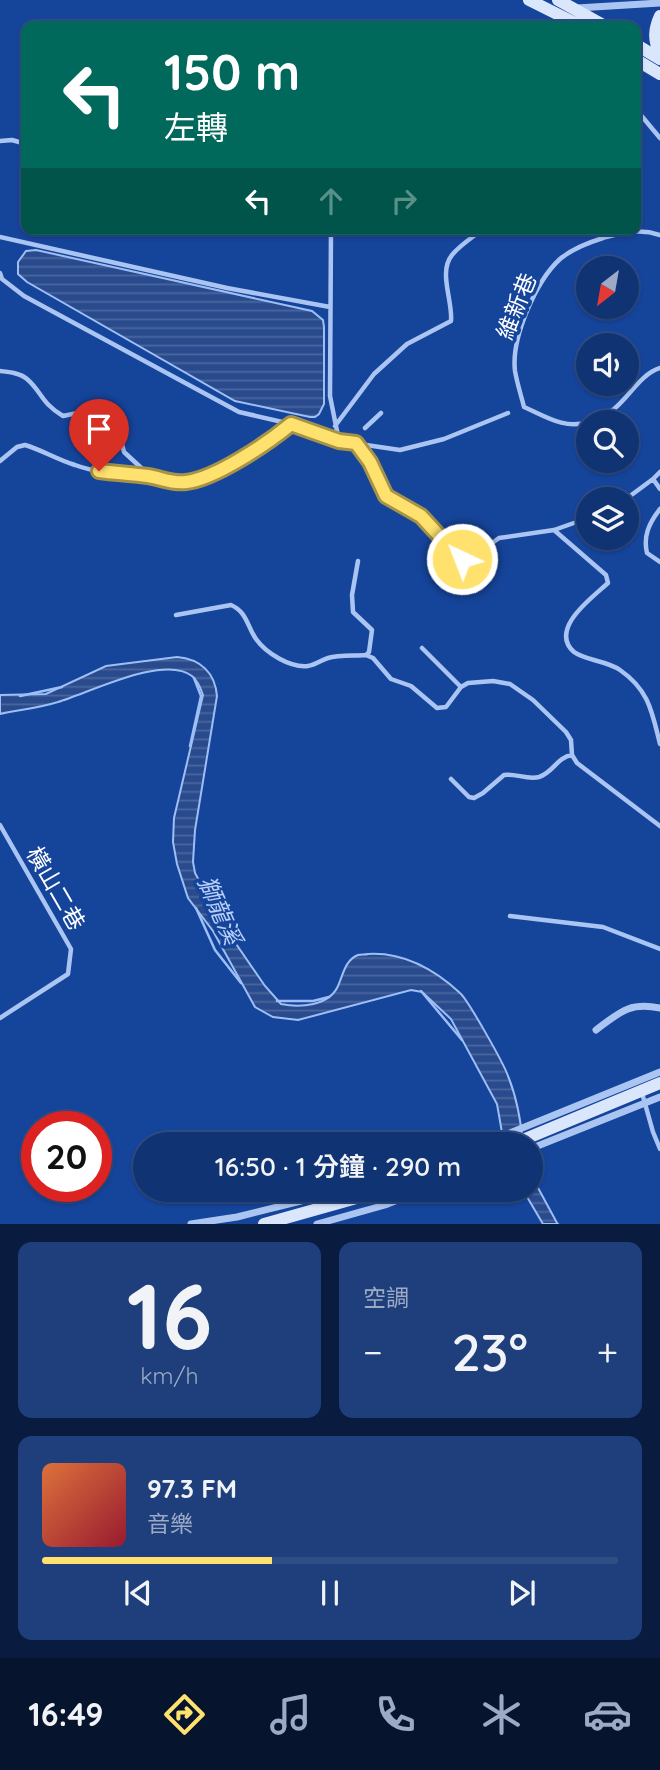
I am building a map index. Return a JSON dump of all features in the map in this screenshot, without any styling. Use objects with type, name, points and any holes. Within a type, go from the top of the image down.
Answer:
[{"type":"street","points":[[529,0],[592,21]]},
{"type":"street","points":[[558,0],[578,21]]},
{"type":"street","points":[[573,14],[660,3]]},
{"type":"street","points":[[660,16],[655,26],[654,42],[660,53]]},
{"type":"street","points":[[641,48],[660,59]]},
{"type":"street","points":[[641,63],[660,74]]},
{"type":"street","points":[[596,1030],[622,1010],[640,1004],[660,1008]]},
{"type":"street","points":[[543,1132],[637,1095],[660,1072]]},
{"type":"street","points":[[543,1142],[660,1083]]},
{"type":"street","points":[[521,1132],[637,1095],[660,1097]]},
{"type":"street","points":[[191,1224],[237,1217],[297,1202]]},
{"type":"street","points":[[264,1224],[342,1202]]},
{"type":"street","points":[[317,1224],[393,1202]]},
{"type":"lane","points":[[641,115],[660,138]]},
{"type":"lane","points":[[0,141],[21,143]]},
{"type":"lane","name":"維新巷","points":[[641,231],[660,234]]},
{"type":"lane","points":[[331,235],[330,396],[339,441]]},
{"type":"lane","points":[[335,426],[382,366],[407,344],[451,321],[446,274],[448,262],[453,254],[476,235]]},
{"type":"lane","name":"維新巷","points":[[576,423],[563,424],[524,407],[515,369],[517,338],[547,272],[562,257],[585,243],[613,235]]},
{"type":"lane","points":[[0,236],[228,288],[330,307]]},
{"type":"lane","points":[[0,273],[2,279],[24,296],[239,412],[291,424],[339,441],[400,450],[444,439],[508,413]]},
{"type":"lane","name":"維新巷","points":[[612,410],[644,379],[660,368]]},
{"type":"lane","points":[[0,371],[15,373],[27,379],[43,401],[63,416],[97,409],[109,412],[119,430],[124,452],[151,476]]},
{"type":"lane","points":[[365,428],[381,413]]},
{"type":"lane","points":[[0,461],[17,447],[25,445],[74,465],[99,471],[151,476],[165,482],[186,482],[207,476],[268,442],[291,424]]},
{"type":"lane","points":[[356,443],[370,462],[386,496],[421,516],[444,541],[451,553],[462,559],[472,558],[499,538],[554,530],[576,522]]},
{"type":"lane","points":[[639,489],[660,472]]},
{"type":"lane","points":[[653,479],[660,489]]},
{"type":"lane","points":[[660,509],[649,523],[645,544],[647,554],[660,562]]},
{"type":"lane","points":[[554,530],[606,575],[608,583],[566,627],[568,642],[575,652],[618,668],[634,682],[649,701],[660,744]]},
{"type":"lane","points":[[358,561],[352,594],[353,612],[372,629],[369,652],[366,654]]},
{"type":"lane","points":[[176,615],[231,605],[243,611],[251,631],[264,648],[276,656],[303,666],[311,666],[327,658],[366,654],[373,658],[391,679],[411,686],[437,708],[446,707],[468,682],[493,681],[510,684],[533,700],[566,732],[577,763],[660,826]]},
{"type":"lane","points":[[422,648],[461,687]]},
{"type":"lane","points":[[451,779],[469,797],[474,798],[504,775],[537,778],[548,772],[564,756],[572,755]]},
{"type":"lane","name":"橫山二巷","points":[[0,825],[71,949],[68,974],[0,1018]]},
{"type":"lane","points":[[510,916],[603,927],[660,949]]},
{"type":"lane","points":[[637,1095],[660,1149]]},
{"type":"water","points":[[36,250],[312,311],[323,320],[324,327],[324,404],[319,414],[310,417],[235,401],[27,282],[18,274],[18,262],[26,251]]},
{"type":"water","name":"獅龍溪","points":[[177,657],[200,664],[210,674],[217,696],[195,830],[195,873],[221,922],[265,986],[281,1004],[313,1004],[328,998],[338,986],[347,964],[358,955],[381,954],[418,964],[460,993],[470,1007],[505,1069],[514,1093],[522,1132],[502,1132],[497,1104],[451,1019],[422,992],[411,990],[298,1020],[273,1017],[255,1007],[213,931],[188,898],[177,864],[173,842],[174,818],[203,695],[192,676],[179,670],[145,672],[51,704],[0,714],[0,695],[46,694],[106,666]]},
{"type":"water","points":[[543,1197],[558,1224],[543,1224],[530,1202],[543,1202]]},
{"type":"waterway","name":"獅龍溪","points":[[190,746],[201,696],[194,678]]},
{"type":"waterway","name":"獅龍溪","points":[[20,696],[62,687]]},
{"type":"waterway","name":"獅龍溪","points":[[196,908],[215,950],[241,983]]},
{"type":"waterway","name":"獅龍溪","points":[[421,991],[462,1040]]},
{"type":"waterway","name":"獅龍溪","points":[[277,1001],[313,1001],[329,997]]},
{"type":"route","points":[[99,471],[151,476],[165,482],[186,482],[207,476],[268,442],[291,424],[339,441],[356,443],[370,462],[386,496],[421,516],[444,541],[451,553],[462,559]]}]
